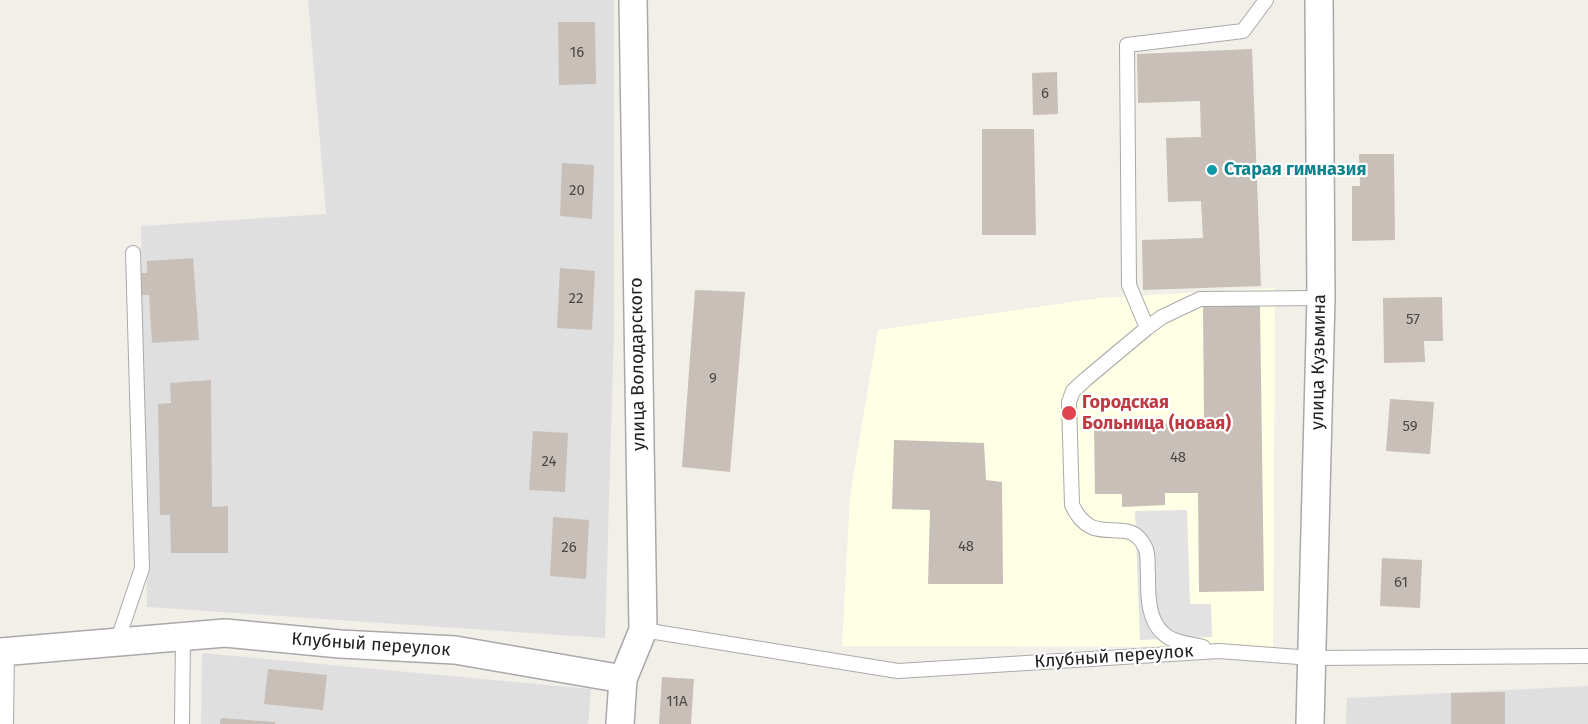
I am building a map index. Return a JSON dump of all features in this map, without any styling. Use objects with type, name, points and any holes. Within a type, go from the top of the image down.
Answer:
[{"type":"street","name":"улица Володарского","points":[[620,724],[623,679],[642,630],[633,0]]},
{"type":"street","name":"улица Кузьмина","points":[[1310,724],[1321,298],[1319,0]]},
{"type":"street","name":"Клубный переулок","points":[[3,652],[225,633],[340,644],[455,650],[623,679]]},
{"type":"lane","points":[[1147,328],[1129,285],[1127,45],[1243,31],[1266,0]]},
{"type":"lane","points":[[117,642],[142,568],[133,253]]},
{"type":"lane","points":[[1219,651],[1178,642],[1163,634],[1152,616],[1148,598],[1145,547],[1136,536],[1126,530],[1096,530],[1087,526],[1078,517],[1072,505],[1069,402],[1073,391],[1147,328],[1162,317],[1200,299],[1321,298]]},
{"type":"lane","name":"Клубный переулок","points":[[642,630],[898,670],[1219,651],[1312,658],[1588,656]]},
{"type":"lane","points":[[182,724],[183,636]]},
{"type":"lane","points":[[3,652],[6,724]]},
{"type":"shaded area","points":[[308,0],[614,0],[614,331],[605,638],[147,607],[141,226],[326,214]]},
{"type":"shaded area","name":"Городская Больница (новая)","points":[[1275,288],[1273,647],[842,646],[850,496],[878,330],[1100,298]]},
{"type":"shaded area","points":[[1187,510],[1190,604],[1211,604],[1212,637],[1140,640],[1135,511]]},
{"type":"shaded area","points":[[202,653],[591,689],[588,724],[201,724]]},
{"type":"shaded area","points":[[1588,686],[1588,724],[1346,724],[1347,698]]},
{"type":"building","points":[[558,22],[595,22],[596,84],[559,85]]},
{"type":"building","name":"Старая гимназия","points":[[1252,49],[1261,286],[1143,290],[1142,240],[1203,238],[1201,201],[1168,202],[1166,138],[1201,137],[1200,101],[1138,103],[1137,54]]},
{"type":"building","points":[[1057,72],[1058,114],[1033,115],[1032,73]]},
{"type":"building","points":[[982,129],[1034,129],[1036,235],[982,235]]},
{"type":"building","points":[[1359,154],[1394,154],[1395,240],[1352,241],[1352,186],[1360,186]]},
{"type":"building","points":[[562,163],[594,165],[592,219],[560,216]]},
{"type":"building","points":[[193,258],[199,340],[152,343],[149,295],[141,295],[140,273],[147,273],[147,261]]},
{"type":"building","points":[[560,268],[595,271],[592,330],[557,328]]},
{"type":"building","points":[[695,290],[745,292],[730,472],[682,467]]},
{"type":"building","points":[[1442,297],[1443,341],[1424,341],[1425,362],[1384,363],[1383,298]]},
{"type":"building","points":[[1260,305],[1264,591],[1199,592],[1198,493],[1165,493],[1165,505],[1122,507],[1122,494],[1095,494],[1094,424],[1204,423],[1203,306]]},
{"type":"building","points":[[211,380],[212,507],[228,506],[228,553],[171,553],[170,515],[160,515],[158,404],[171,403],[170,383]]},
{"type":"building","points":[[1390,399],[1434,402],[1430,454],[1386,451]]},
{"type":"building","points":[[533,431],[568,433],[565,492],[529,490]]},
{"type":"building","points":[[894,440],[984,443],[986,480],[1002,482],[1003,584],[928,584],[930,510],[892,509]]},
{"type":"building","points":[[553,517],[589,520],[586,579],[550,576]]},
{"type":"building","points":[[1382,558],[1422,560],[1420,608],[1380,606]]},
{"type":"building","points":[[268,669],[327,675],[323,710],[264,704]]},
{"type":"building","points":[[662,677],[694,679],[691,724],[659,724]]},
{"type":"building","points":[[1505,692],[1505,724],[1451,724],[1451,693]]},
{"type":"building","points":[[221,718],[275,722],[275,724],[220,724]]},
{"type":"place","name":"Старая гимназия","points":[[1212,170]]},
{"type":"place","name":"Городская Больница (новая)","points":[[1069,413]]}]
